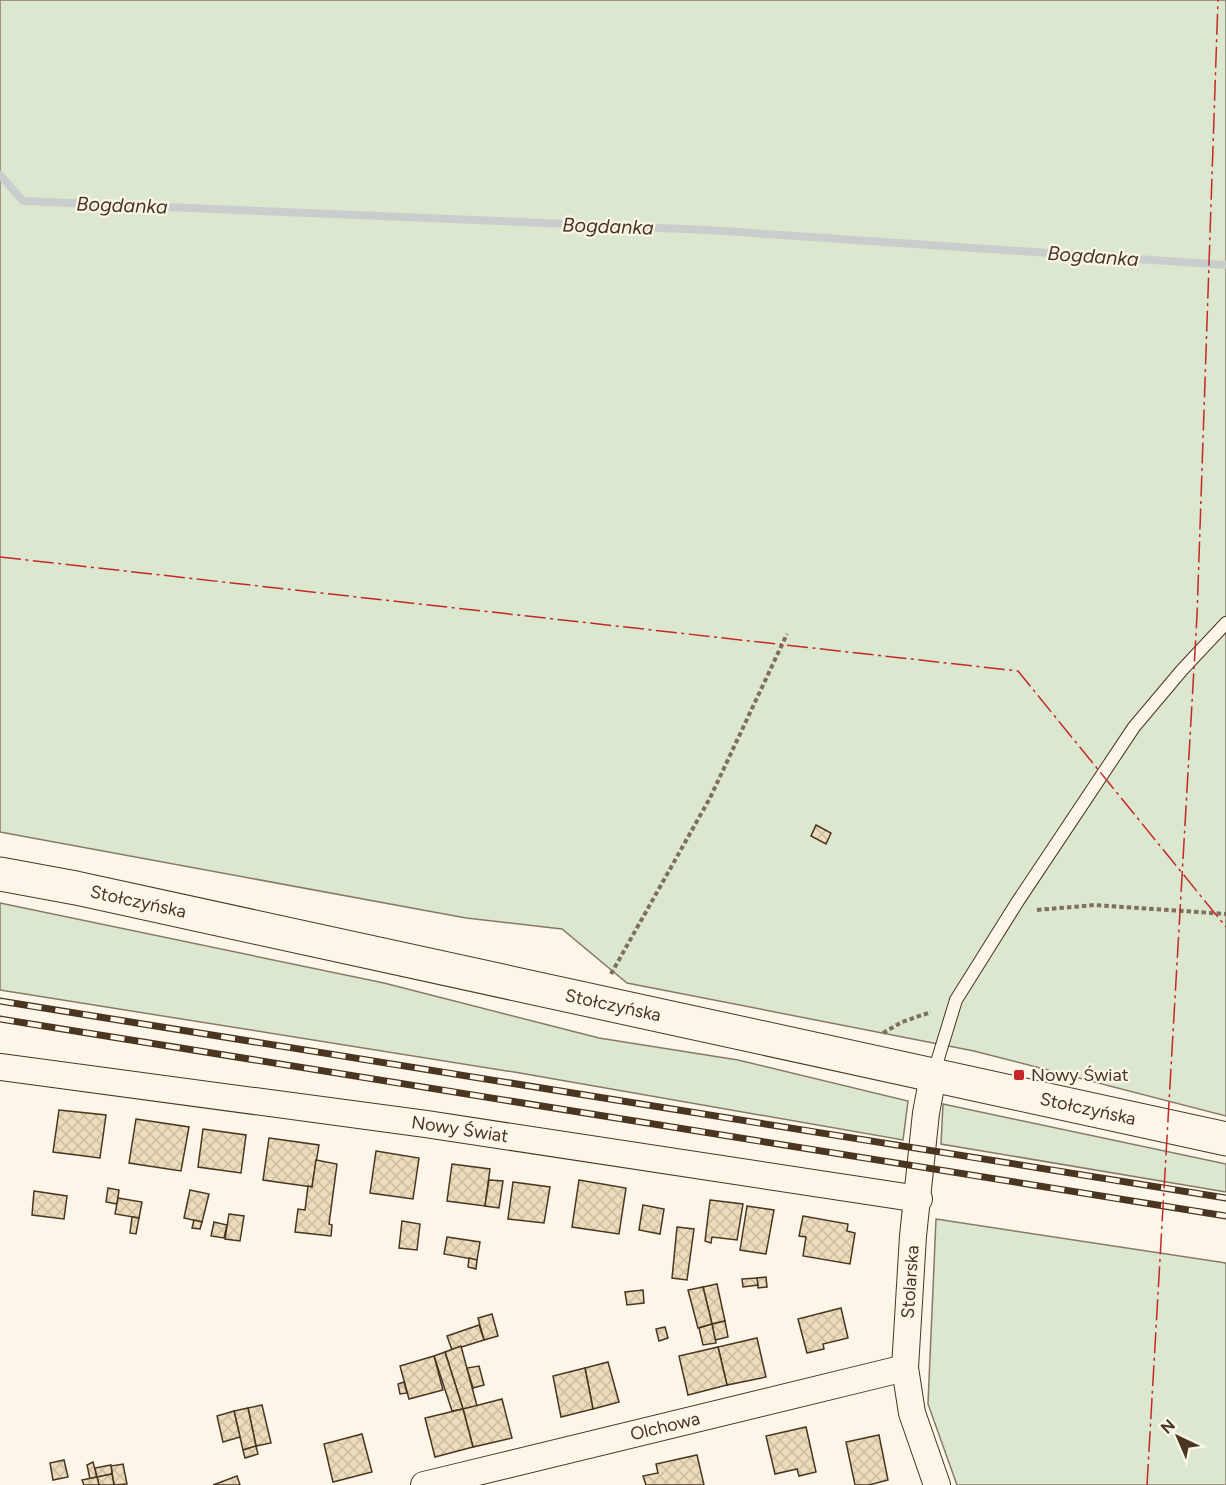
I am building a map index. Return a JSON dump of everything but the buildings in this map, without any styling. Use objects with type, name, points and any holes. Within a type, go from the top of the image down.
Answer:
[{"type":"street","name":"Stołczyńska","points":[[0,874],[76,888],[1226,1139]]},
{"type":"street","name":"Nowy Świat","points":[[0,1067],[426,1124],[919,1199]]},
{"type":"street","name":"Stolarska","points":[[933,1076],[926,1113],[909,1291],[905,1368],[912,1413],[937,1485]]},
{"type":"street","name":"Olchowa","points":[[424,1485],[905,1368]]},
{"type":"lane","points":[[933,1076],[956,1000],[1005,922],[1134,728],[1182,670],[1226,623]]},
{"type":"path","points":[[595,1002],[710,798],[787,634]]},
{"type":"path","points":[[1005,922],[1041,909],[1095,905],[1226,914]]},
{"type":"path","points":[[874,1038],[902,1022],[956,1000]]},
{"type":"green space","points":[[0,0],[1226,0],[1226,1116],[974,1051],[627,983],[562,929],[466,918],[0,832]]},
{"type":"green space","points":[[0,903],[384,983],[599,1038],[738,1060],[908,1101],[903,1140],[520,1073],[0,990]]},
{"type":"green space","points":[[943,1104],[1226,1164],[1226,1192],[941,1144]]},
{"type":"green space","points":[[936,1219],[1226,1263],[1226,1485],[957,1485],[928,1404]]},
{"type":"waterway","name":"Bogdanka","points":[[0,175],[23,201],[708,230],[1226,265]]},
{"type":"railway","points":[[0,1001],[1226,1198]]},
{"type":"railway","points":[[0,1019],[1226,1216]]},
{"type":"power","points":[[1147,1485],[1197,616],[1218,0]]},
{"type":"power","points":[[0,557],[1018,671],[1226,927]]},
{"type":"place","name":"Nowy Świat","points":[[1019,1075]]}]
